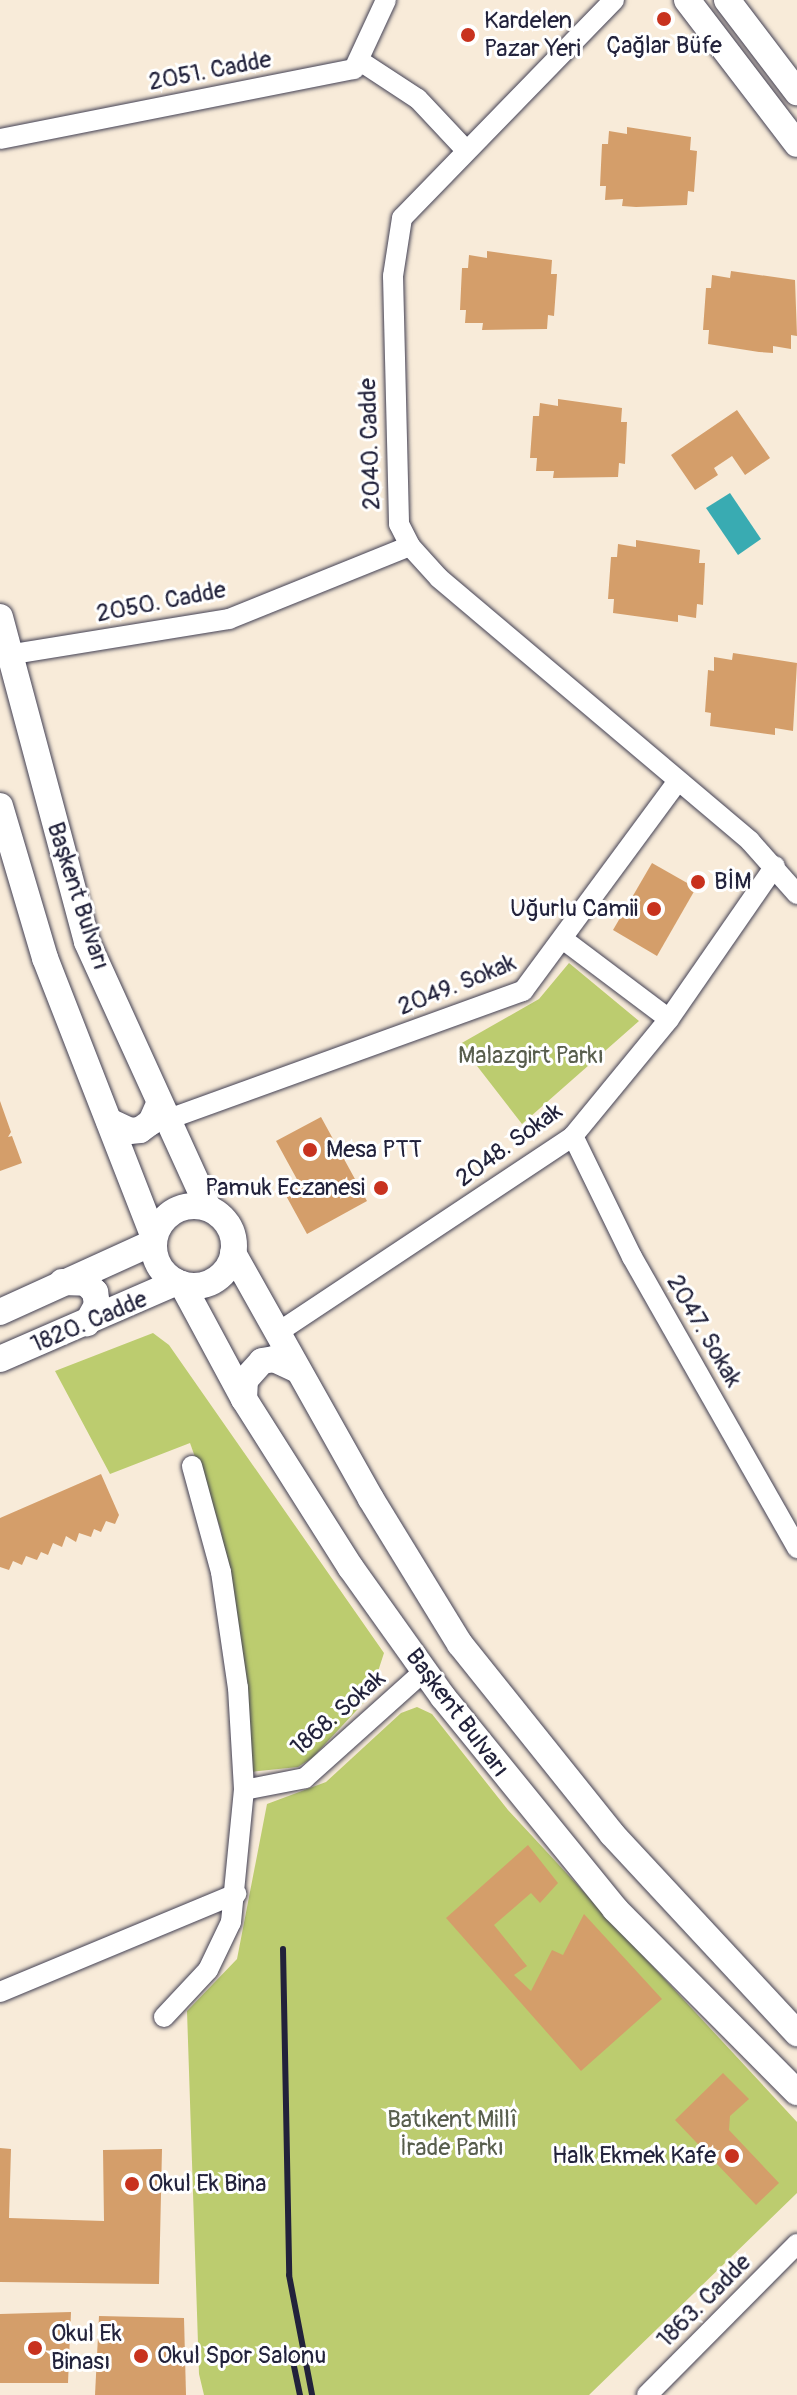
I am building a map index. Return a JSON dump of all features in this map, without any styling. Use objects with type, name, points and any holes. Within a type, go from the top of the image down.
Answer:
[{"type":"main road","points":[[687,0],[797,144]]},
{"type":"main road","points":[[727,0],[797,92]]},
{"type":"main road","name":"Başkent Bulvarı","points":[[0,617],[7,655],[87,942],[208,1208]]},
{"type":"main road","name":"Başkent Bulvarı","points":[[0,806],[45,958],[154,1239]]},
{"type":"main road","points":[[109,1121],[130,1131],[140,1130],[162,1112]]},
{"type":"main road","points":[[195,1206],[208,1208],[229,1226],[233,1253],[213,1282],[180,1283],[158,1263],[154,1239],[169,1214],[195,1206]]},
{"type":"main road","name":"1820. Cadde","points":[[0,1312],[154,1239]]},
{"type":"main road","name":"Başkent Bulvarı","points":[[233,1253],[298,1370],[460,1644],[612,1834],[797,2033]]},
{"type":"main road","points":[[62,1282],[77,1280],[95,1292],[97,1305],[87,1323]]},
{"type":"main road","name":"Başkent Bulvarı","points":[[180,1283],[244,1399],[423,1672],[615,1909],[797,2092]]},
{"type":"main road","name":"1820. Cadde","points":[[0,1359],[180,1283]]},
{"type":"main road","points":[[244,1399],[245,1380],[262,1361],[274,1359],[298,1370]]},
{"type":"street","points":[[386,0],[360,61],[418,99],[465,149]]},
{"type":"street","name":"2040. Cadde","points":[[614,0],[412,202],[402,218],[394,256],[396,504],[410,546],[439,578],[775,866],[797,894]]},
{"type":"street","name":"2051. Cadde","points":[[0,139],[349,70],[360,61]]},
{"type":"street","name":"2050. Cadde","points":[[7,655],[229,619],[410,546]]},
{"type":"street","name":"2049. Sokak","points":[[162,1112],[523,991],[564,940],[678,781]]},
{"type":"street","name":"2048. Sokak","points":[[277,1333],[573,1136],[669,1019],[775,866]]},
{"type":"street","points":[[564,940],[669,1019]]},
{"type":"street","name":"2047. Sokak","points":[[573,1136],[632,1257],[797,1548]]},
{"type":"street","points":[[164,2017],[194,1989],[221,1948],[236,1894],[244,1790],[238,1688],[221,1572],[192,1466]]},
{"type":"street","name":"1868. Sokak","points":[[244,1790],[305,1778],[423,1672]]},
{"type":"street","points":[[0,1992],[236,1894]]},
{"type":"street","name":"1863. Cadde","points":[[647,2395],[797,2244]]},
{"type":"green space","name":"Malazgirt Parkı","points":[[569,963],[639,1021],[522,1124],[460,1044],[539,999]]},
{"type":"green space","points":[[153,1333],[169,1345],[384,1653],[370,1696],[312,1758],[298,1767],[250,1772],[221,1530],[190,1443],[110,1474],[55,1371]]},
{"type":"green space","name":"Batıkent Millî İrade Parkı","points":[[417,1707],[432,1714],[508,1810],[797,2122],[797,2193],[589,2395],[204,2395],[199,2374],[187,2011],[237,1959],[267,1804],[326,1782],[401,1713]]},
{"type":"water","points":[[730,493],[761,539],[738,555],[706,508]]},
{"type":"building","points":[[627,127],[691,137],[690,150],[697,151],[694,192],[688,191],[687,205],[636,207],[622,206],[623,199],[605,200],[606,186],[600,186],[602,144],[608,144],[609,131],[627,134]]},
{"type":"building","points":[[487,251],[552,260],[551,274],[557,274],[554,316],[548,315],[547,329],[482,330],[483,323],[465,323],[466,310],[460,310],[462,268],[468,268],[469,255],[487,258]]},
{"type":"building","points":[[731,271],[795,280],[797,336],[791,335],[791,349],[773,346],[773,353],[708,344],[709,330],[703,330],[706,288],[711,288],[712,275],[730,278]]},
{"type":"building","points":[[558,399],[622,408],[621,422],[627,422],[625,464],[619,463],[618,477],[553,478],[554,471],[536,471],[537,458],[530,458],[533,416],[539,416],[540,403],[558,406]]},
{"type":"building","points":[[737,410],[770,458],[745,475],[732,456],[714,468],[718,475],[695,490],[671,455]]},
{"type":"building","points":[[636,540],[700,550],[699,563],[705,563],[703,605],[697,604],[696,618],[678,615],[678,622],[613,613],[614,599],[608,599],[611,557],[617,557],[618,544],[636,547]]},
{"type":"building","points":[[733,653],[797,663],[793,731],[775,728],[775,735],[710,726],[711,713],[705,712],[708,670],[714,671],[714,657],[732,660]]},
{"type":"building","name":"Uğurlu Camii","points":[[652,863],[696,888],[657,956],[613,930]]},
{"type":"building","points":[[0,1101],[11,1132],[8,1137],[12,1136],[22,1163],[0,1171]]},
{"type":"building","points":[[321,1117],[367,1201],[307,1234],[284,1192],[299,1183],[276,1141]]},
{"type":"building","points":[[101,1474],[119,1515],[115,1524],[106,1521],[101,1532],[94,1529],[91,1537],[79,1533],[76,1542],[66,1536],[62,1547],[53,1543],[48,1555],[41,1552],[37,1560],[26,1556],[22,1565],[13,1561],[9,1570],[0,1567],[0,1518]]},
{"type":"building","points":[[528,1845],[558,1883],[540,1903],[531,1893],[494,1925],[527,1966],[514,1975],[531,1991],[552,1950],[563,1955],[584,1914],[662,1999],[581,2071],[446,1918]]},
{"type":"building","name":"Halk Ekmek Kafe","points":[[723,2073],[749,2099],[730,2116],[729,2130],[779,2183],[756,2205],[675,2120]]},
{"type":"building","name":"Okul Ek Bina","points":[[0,2148],[11,2149],[9,2218],[104,2221],[103,2150],[162,2149],[159,2284],[0,2282]]},
{"type":"building","name":"Okul Ek Binası","points":[[71,2312],[68,2383],[0,2383],[0,2314]]},
{"type":"building","name":"Okul Spor Salonu","points":[[99,2316],[184,2318],[186,2395],[95,2395]]},
{"type":"railway","points":[[283,1949],[289,2275],[312,2395]]},
{"type":"railway","points":[[291,2352],[300,2395]]},
{"type":"place","name":"Çağlar Büfe","points":[[664,19]]},
{"type":"place","name":"Kardelen Pazar Yeri","points":[[468,35]]},
{"type":"place","name":"BİM","points":[[698,882]]},
{"type":"place","name":"Uğurlu Camii","points":[[654,909]]},
{"type":"place","name":"Mesa PTT","points":[[310,1150]]},
{"type":"place","name":"Pamuk Eczanesi","points":[[381,1188]]},
{"type":"place","name":"Halk Ekmek Kafe","points":[[732,2156]]},
{"type":"place","name":"Okul Ek Bina","points":[[132,2184]]},
{"type":"place","name":"Okul Ek Binası","points":[[35,2348]]},
{"type":"place","name":"Okul Spor Salonu","points":[[141,2356]]}]
